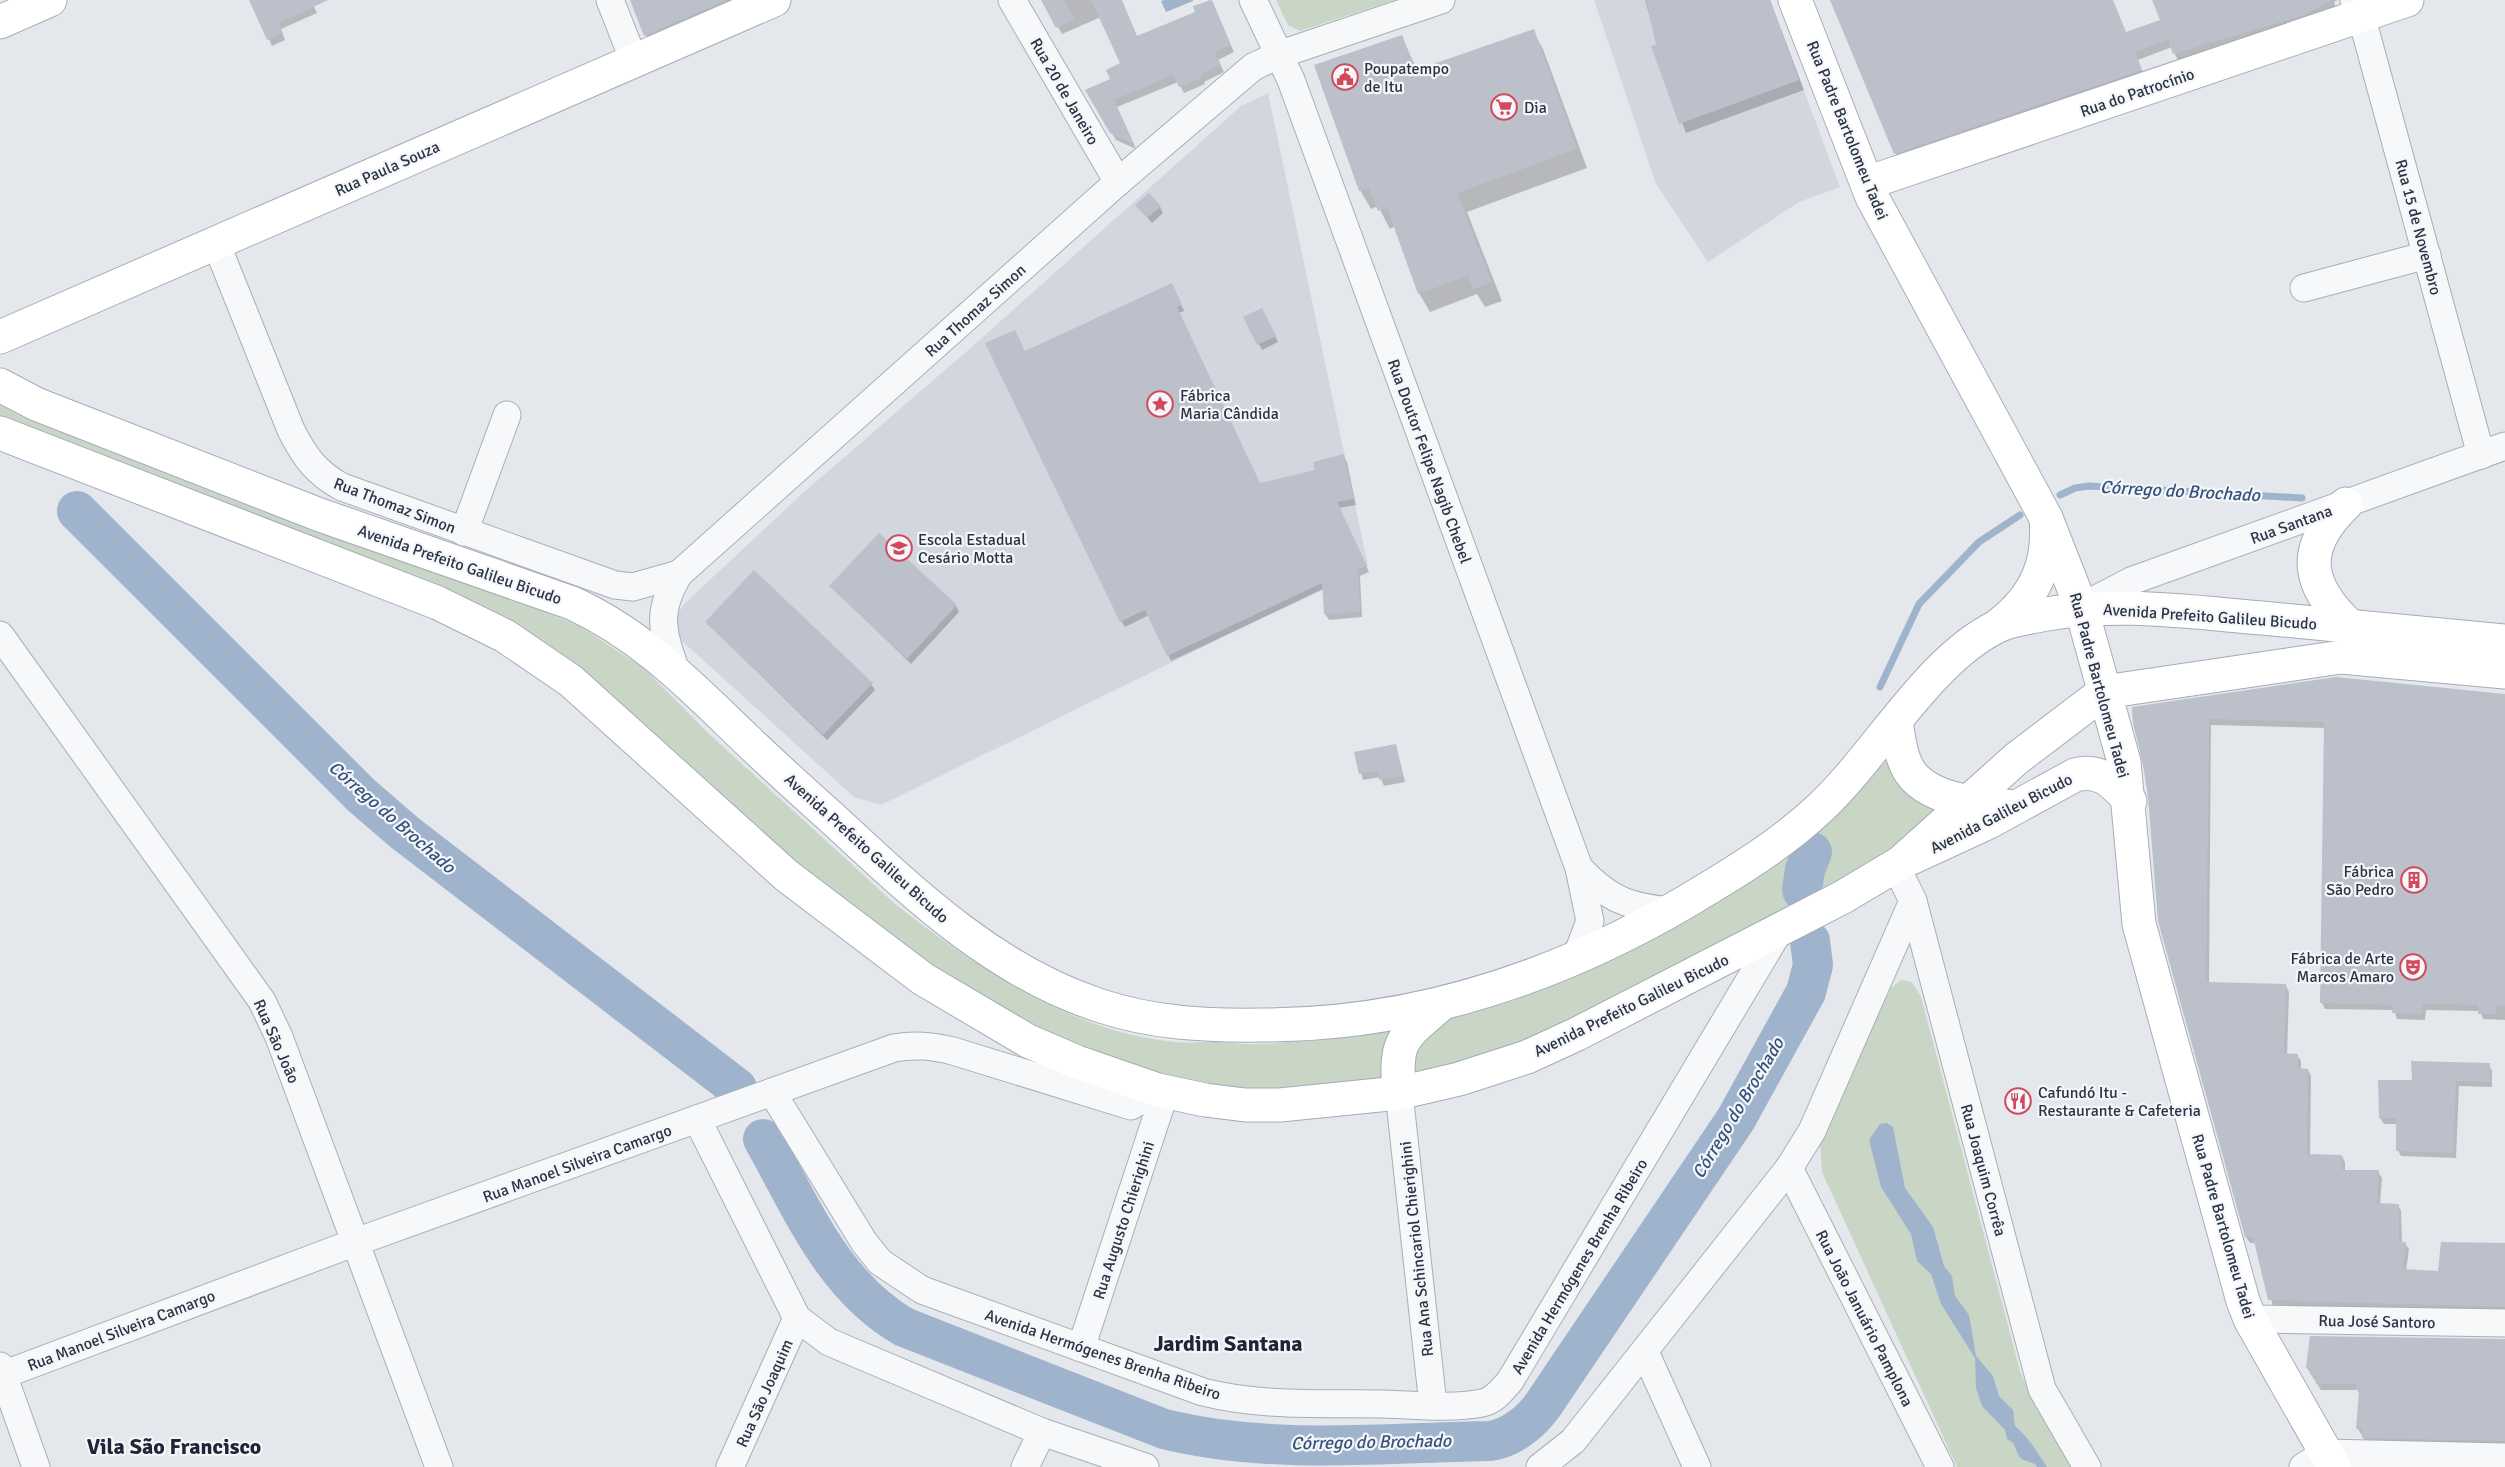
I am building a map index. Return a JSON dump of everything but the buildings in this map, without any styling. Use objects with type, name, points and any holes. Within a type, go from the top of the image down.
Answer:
[{"type":"main road","points":[[0,22],[50,0]]},
{"type":"main road","name":"Rua Paula Souza","points":[[0,337],[774,0]]},
{"type":"main road","name":"Rua Padre Bartolomeu Tadei","points":[[1796,0],[1867,183],[2046,518],[2080,607],[2124,762],[2130,801],[2139,924],[2250,1319],[2321,1462]]},
{"type":"main road","name":"Rua do Patrocínio","points":[[1867,183],[2357,8],[2407,0]]},
{"type":"main road","name":"Avenida Prefeito Galileu Bicudo","points":[[0,385],[36,404],[320,515],[572,603],[628,633],[676,671],[761,753],[936,913],[1052,987],[1096,1005],[1146,1018],[1227,1026],[1309,1025],[1358,1021],[1439,1006],[1510,984],[1576,958],[1672,911],[1775,846],[1820,808],[1952,660],[2000,624],[2080,607],[2146,608],[2505,641]]},
{"type":"main road","name":"Avenida Prefeito Galileu Bicudo","points":[[0,434],[438,603],[505,636],[571,681],[787,876],[923,979],[1028,1041],[1162,1091],[1205,1101],[1280,1105],[1399,1093],[1459,1079],[1527,1057],[1779,931],[1898,865],[2016,759],[2104,692],[2341,657],[2505,672]]},
{"type":"main road","points":[[2346,504],[2324,526],[2313,555],[2314,570],[2324,599],[2350,626]]},
{"type":"main road","points":[[2000,624],[2016,612],[2040,578],[2046,558],[2046,518]]},
{"type":"main road","points":[[1896,722],[1904,759],[1913,776],[1938,791],[1967,802],[2015,807]]},
{"type":"main road","name":"Avenida Galileu Bicudo","points":[[1898,865],[2015,807],[2067,778],[2083,773],[2107,778],[2130,801]]},
{"type":"main road","points":[[1399,1093],[1397,1066],[1401,1043],[1439,1006]]},
{"type":"street","points":[[610,0],[634,61]]},
{"type":"street","name":"Rua 20 de Janeiro","points":[[1012,0],[1118,182]]},
{"type":"street","name":"Rua Doutor Felipe Nagib Chebel","points":[[1253,0],[1291,80],[1579,868],[1590,921],[1576,958]]},
{"type":"street","name":"Rua Thomaz Simon","points":[[676,671],[661,621],[667,597],[679,574],[1118,182],[1241,75],[1278,55],[1442,0]]},
{"type":"street","name":"Rua 15 de Novembro","points":[[2357,8],[2427,255],[2493,451]]},
{"type":"street","name":"Rua Thomaz Simon","points":[[216,243],[291,430],[315,470],[342,487],[615,585],[633,586],[679,574]]},
{"type":"street","points":[[2304,288],[2427,255]]},
{"type":"street","points":[[464,532],[507,416]]},
{"type":"street","name":"Rua Santana","points":[[2080,607],[2131,581],[2493,451]]},
{"type":"street","name":"Rua São João","points":[[0,635],[262,1001],[279,1037],[439,1467]]},
{"type":"street","name":"Rua Joaquim Corrêa","points":[[1898,865],[1913,901],[2042,1389],[2087,1467]]},
{"type":"street","name":"Rua Doutor Felipe Nagib Chebel","points":[[1579,868],[1612,897],[1639,908],[1672,911]]},
{"type":"street","points":[[1540,1467],[1573,1441],[1789,1168],[1812,1131],[1913,901]]},
{"type":"street","name":"Avenida Hermógenes Brenha Ribeiro","points":[[772,1092],[864,1242],[880,1262],[922,1290],[1229,1399],[1263,1402],[1433,1405],[1483,1403],[1497,1395],[1510,1381],[1779,931]]},
{"type":"street","name":"Rua Manoel Silveira Camargo","points":[[1,1372],[873,1055],[910,1045],[953,1051],[1131,1106],[1162,1091]]},
{"type":"street","name":"Rua Augusto Chierighini","points":[[1081,1348],[1162,1091]]},
{"type":"street","name":"Rua Ana Schincariol Chierighini","points":[[1399,1093],[1433,1405]]},
{"type":"street","points":[[697,1119],[797,1318],[829,1342],[1042,1432],[1145,1467]]},
{"type":"street","name":"Rua João Januário Pamplona","points":[[1789,1168],[1940,1467]]},
{"type":"street","name":"Rua São Joaquim","points":[[730,1467],[797,1318]]},
{"type":"street","name":"Rua José Santoro","points":[[2250,1319],[2505,1323]]},
{"type":"street","points":[[1645,1352],[1698,1467]]},
{"type":"street","points":[[1,1372],[36,1467]]},
{"type":"street","points":[[1025,1467],[1042,1432]]},
{"type":"street","points":[[2321,1462],[2505,1457]]},
{"type":"shaded area","points":[[1594,0],[1770,0],[1840,187],[1799,202],[1708,262],[1656,184]]},
{"type":"shaded area","points":[[1268,93],[1368,566],[881,805],[854,797],[682,641],[677,629],[677,615],[684,604],[803,493],[974,345],[1241,106]]},
{"type":"green space","points":[[1276,0],[1395,0],[1300,31],[1288,25]]},
{"type":"green space","points":[[0,404],[22,417],[315,531],[516,599],[581,627],[645,669],[707,732],[896,905],[926,928],[958,951],[1026,993],[1062,1011],[1137,1036],[1180,1043],[1257,1044],[1320,1038],[1744,884],[1765,872],[1822,827],[1889,757],[1894,777],[1905,792],[1939,813],[1892,855],[1561,1034],[1430,1075],[1270,1090],[1228,1087],[1152,1071],[1031,1027],[920,964],[758,834],[583,673],[0,420]]},
{"type":"green space","points":[[1901,980],[1912,982],[1921,997],[2020,1371],[2035,1406],[2072,1467],[1957,1467],[1822,1172],[1820,1143],[1826,1123],[1891,988]]},
{"type":"water","points":[[1161,1],[1193,1],[1166,12]]},
{"type":"water","points":[[1887,1123],[1893,1127],[1905,1188],[1933,1227],[1944,1266],[1952,1276],[1955,1296],[1969,1315],[1976,1356],[1993,1376],[1999,1396],[2013,1410],[2015,1426],[2047,1467],[2037,1467],[2020,1458],[2013,1443],[2007,1439],[2005,1430],[1982,1406],[1976,1388],[1975,1358],[1941,1304],[1931,1274],[1917,1261],[1911,1234],[1881,1187],[1869,1140],[1880,1124]]},
{"type":"waterway","name":"Córrego do Brochado","points":[[2060,495],[2075,488],[2089,486],[2302,498]]},
{"type":"waterway","name":"Córrego do Brochado","points":[[77,511],[361,795],[405,833],[737,1088]]},
{"type":"waterway","name":"Córrego do Brochado","points":[[1880,687],[1919,604],[1979,542],[2020,515]]},
{"type":"waterway","name":"Córrego do Brochado","points":[[1802,890],[1805,870],[1812,852]]},
{"type":"waterway","name":"Córrego do Brochado","points":[[763,1139],[806,1218],[838,1268],[879,1310],[904,1327],[1164,1429],[1204,1437],[1244,1442],[1326,1446],[1490,1441],[1520,1428],[1543,1405],[1736,1119],[1806,992],[1813,965],[1810,941]]},
{"type":"place","name":"Poupatempo de Itu","points":[[1345,77]]},
{"type":"place","name":"Dia","points":[[1504,107]]},
{"type":"place","name":"Fábrica Maria Cândida","points":[[1160,404]]},
{"type":"place","name":"Escola Estadual Cesário Motta","points":[[899,548]]},
{"type":"place","name":"Fábrica São Pedro","points":[[2414,880]]},
{"type":"place","name":"Fábrica de Arte Marcos Amaro","points":[[2413,967]]},
{"type":"place","name":"Cafundó Itu - Restaurante & Cafeteria","points":[[2018,1101]]},
{"type":"district","name":"Jardim Santana","points":[[1228,1343]]},
{"type":"district","name":"Vila São Francisco","points":[[174,1446]]}]
